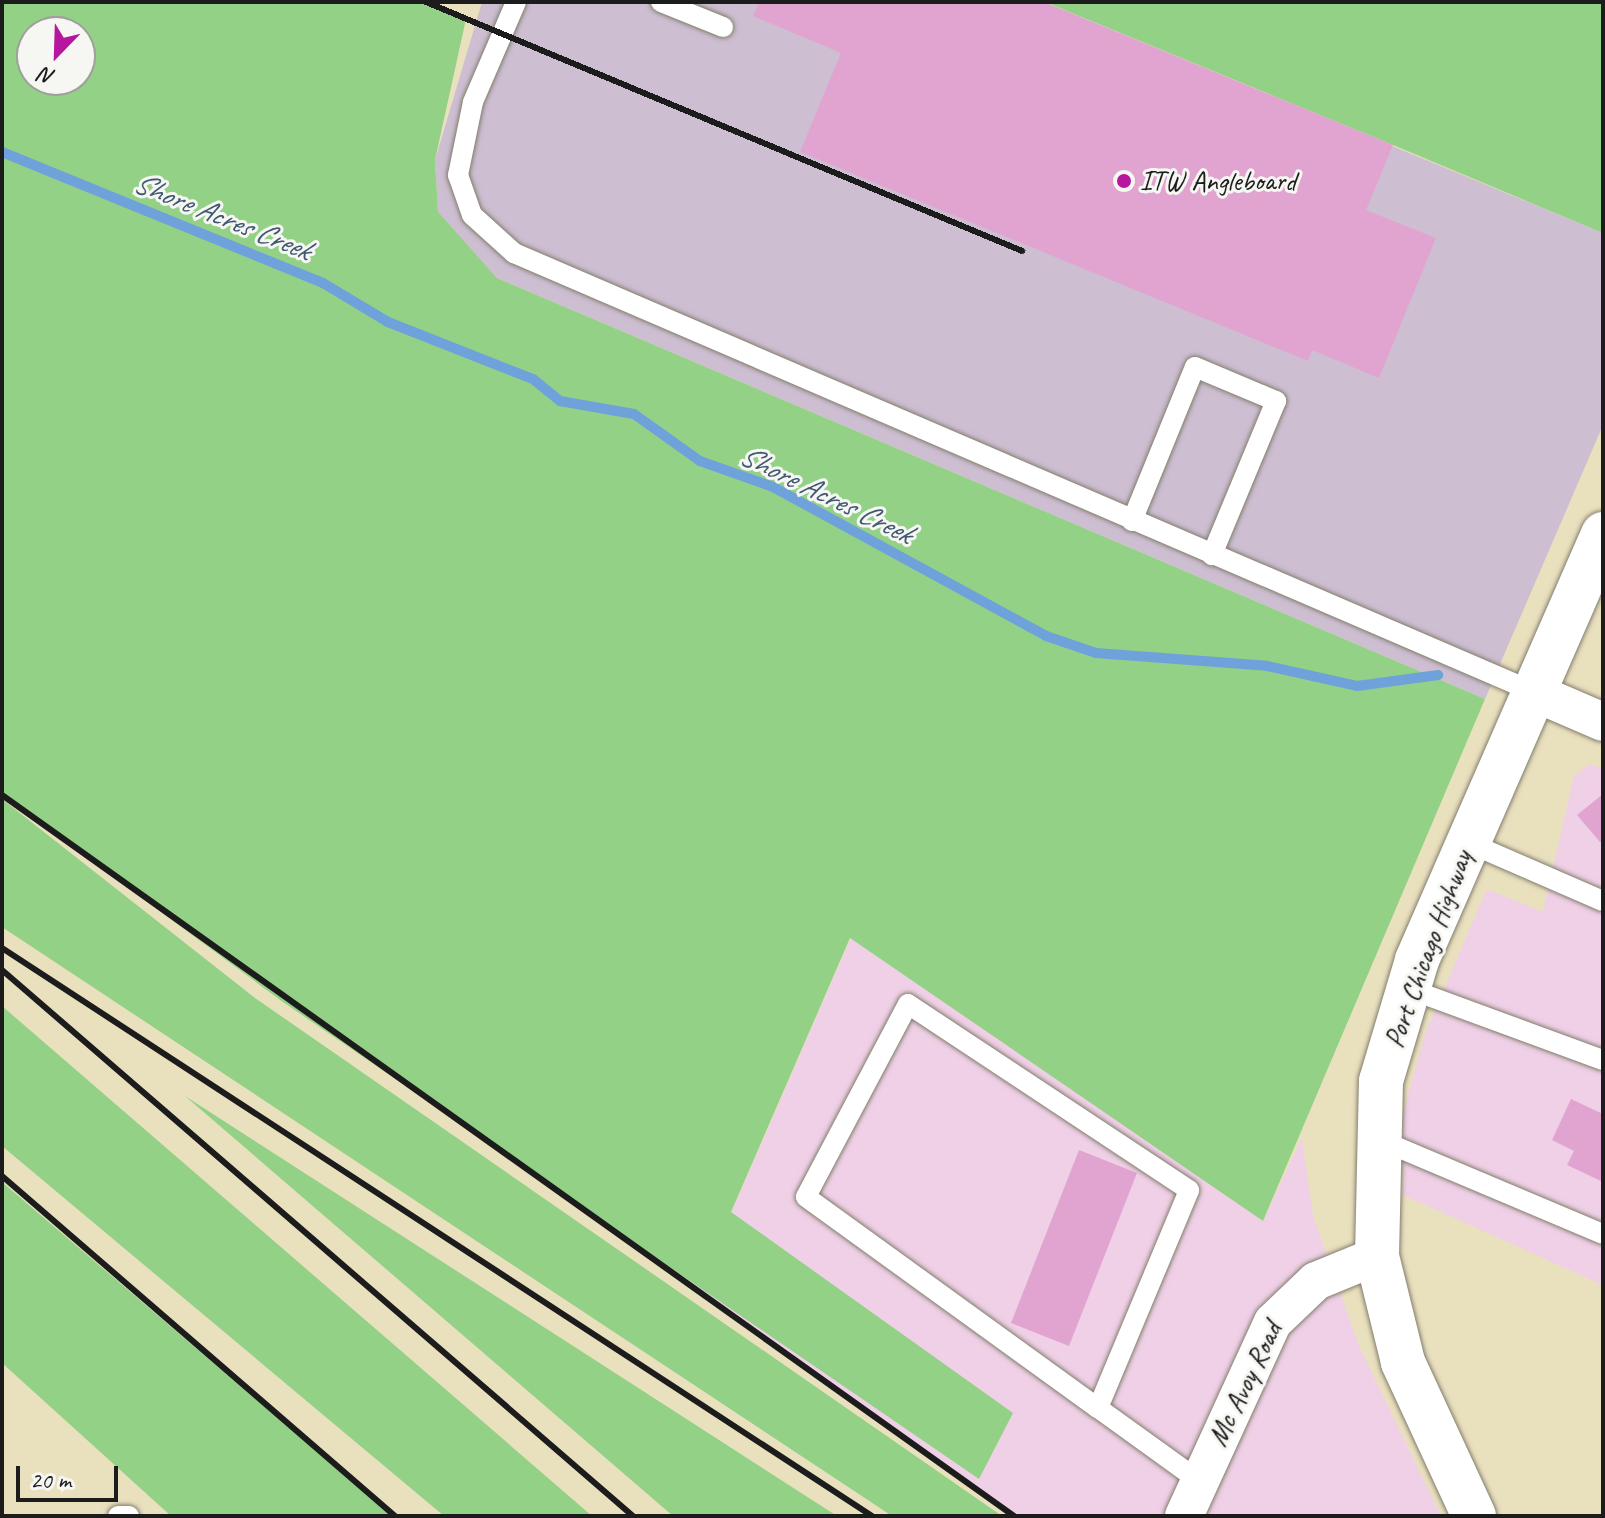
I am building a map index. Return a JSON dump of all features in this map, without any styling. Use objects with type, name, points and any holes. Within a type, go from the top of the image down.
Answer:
[{"type":"street","name":"Port Chicago Highway","points":[[1474,1516],[1403,1362],[1377,1256],[1375,1138],[1407,988],[1467,842],[1536,693],[1603,534]]},
{"type":"street","points":[[1536,693],[1603,722]]},
{"type":"street","name":"Mc Avoy Road","points":[[1184,1516],[1256,1350],[1283,1310],[1316,1281],[1377,1256]]},
{"type":"lane","points":[[516,2],[473,102],[458,175],[472,215],[514,253],[1536,693]]},
{"type":"lane","points":[[661,2],[723,27]]},
{"type":"lane","points":[[1132,521],[1195,367],[1276,401],[1212,555]]},
{"type":"lane","points":[[1467,842],[1603,901]]},
{"type":"lane","points":[[1407,988],[1603,1060]]},
{"type":"lane","points":[[1098,1408],[1189,1190],[908,1004],[806,1197],[1098,1408],[1198,1480]]},
{"type":"lane","points":[[1375,1138],[1603,1234]]},
{"type":"lane","points":[[118,1516],[129,1516]]},
{"type":"shaded area","points":[[482,2],[1044,2],[1603,233],[1603,425],[1485,699],[497,278],[438,213],[435,160]]},
{"type":"shaded area","points":[[1590,764],[1603,769],[1603,1285],[1403,1195],[1402,1117],[1425,1034],[1487,889],[1543,912],[1574,775]]},
{"type":"shaded area","points":[[851,938],[1263,1221],[1302,1138],[1313,1216],[1359,1346],[1441,1516],[1014,1516],[698,1289]]},
{"type":"green space","points":[[2,2],[426,2],[466,19],[435,160],[438,212],[497,278],[1485,699],[1263,1221],[850,938],[731,1212],[1013,1413],[979,1479],[283,1002],[2,795]]},
{"type":"green space","points":[[1045,2],[1603,2],[1603,233],[1393,145]]},
{"type":"green space","points":[[2,799],[255,998],[1002,1516],[892,1516],[2,927]]},
{"type":"green space","points":[[2,1006],[592,1516],[444,1516],[2,1146]]},
{"type":"green space","points":[[185,1096],[837,1516],[673,1516]]},
{"type":"green space","points":[[2,1182],[392,1516],[171,1516],[2,1363]]},
{"type":"building","name":"ITW Angleboard","points":[[759,2],[1044,2],[1393,145],[1366,210],[1436,238],[1379,378],[1312,350],[1308,361],[800,152],[841,53],[753,16]]},
{"type":"building","points":[[1603,794],[1603,840],[1600,842],[1577,815]]},
{"type":"building","points":[[1571,1099],[1603,1114],[1603,1182],[1567,1165],[1574,1151],[1552,1140]]},
{"type":"building","points":[[1079,1150],[1137,1173],[1069,1346],[1011,1323]]},
{"type":"waterway","name":"Shore Acres Creek","points":[[2,152],[323,283],[388,322],[533,379],[560,401],[634,414],[700,461],[773,487],[1046,636],[1096,653],[1267,666],[1357,686],[1438,675]]},
{"type":"railway","points":[[426,2],[1022,251]]},
{"type":"railway","points":[[2,795],[1014,1516]]},
{"type":"railway","points":[[2,948],[872,1516]]},
{"type":"railway","points":[[2,970],[633,1516]]},
{"type":"railway","points":[[2,1176],[395,1516]]},
{"type":"place","name":"ITW Angleboard","points":[[1124,181]]}]
